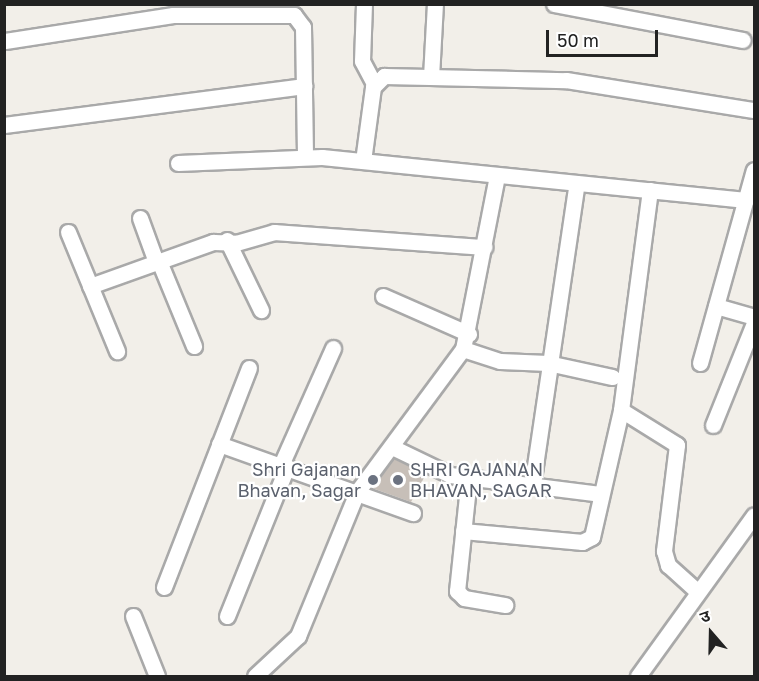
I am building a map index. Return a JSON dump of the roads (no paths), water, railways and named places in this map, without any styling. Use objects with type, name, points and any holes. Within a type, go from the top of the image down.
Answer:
[{"type":"street","points":[[363,161],[374,84],[362,61],[364,4]]},
{"type":"street","points":[[431,77],[435,4]]},
{"type":"street","points":[[554,4],[743,40]]},
{"type":"street","points":[[5,42],[173,15],[232,9],[280,10],[294,15],[302,22],[305,156]]},
{"type":"street","points":[[374,84],[384,76],[566,80],[754,110]]},
{"type":"street","points":[[4,125],[304,86]]},
{"type":"street","points":[[178,164],[305,156],[746,200]]},
{"type":"street","points":[[700,363],[754,170]]},
{"type":"street","points":[[255,676],[298,636],[357,492],[460,356],[469,334],[497,175]]},
{"type":"street","points":[[532,486],[577,183]]},
{"type":"street","points":[[463,531],[586,541],[592,537],[621,410],[619,385],[650,190]]},
{"type":"street","points":[[140,218],[194,346]]},
{"type":"street","points":[[68,232],[117,351]]},
{"type":"street","points":[[90,286],[227,240],[236,243],[273,232],[484,247]]},
{"type":"street","points":[[227,240],[261,310]]},
{"type":"street","points":[[382,296],[469,334]]},
{"type":"street","points":[[716,306],[754,317]]},
{"type":"street","points":[[713,425],[754,323]]},
{"type":"street","points":[[227,616],[284,466],[333,348]]},
{"type":"street","points":[[460,356],[500,361],[619,385]]},
{"type":"street","points":[[164,587],[249,368]]},
{"type":"street","points":[[621,410],[677,445],[663,551],[669,565],[697,591]]},
{"type":"street","points":[[219,444],[413,513]]},
{"type":"street","points":[[392,447],[442,472],[600,494]]},
{"type":"street","points":[[469,477],[463,531],[460,595],[505,605]]},
{"type":"street","points":[[638,676],[697,591],[754,515]]},
{"type":"street","points":[[133,616],[157,676]]},
{"type":"place","name":"Shri Gajanan Bhavan, Sagar","points":[[373,480]]},
{"type":"place","name":"SHRI GAJANAN BHAVAN, SAGAR","points":[[398,480]]}]
